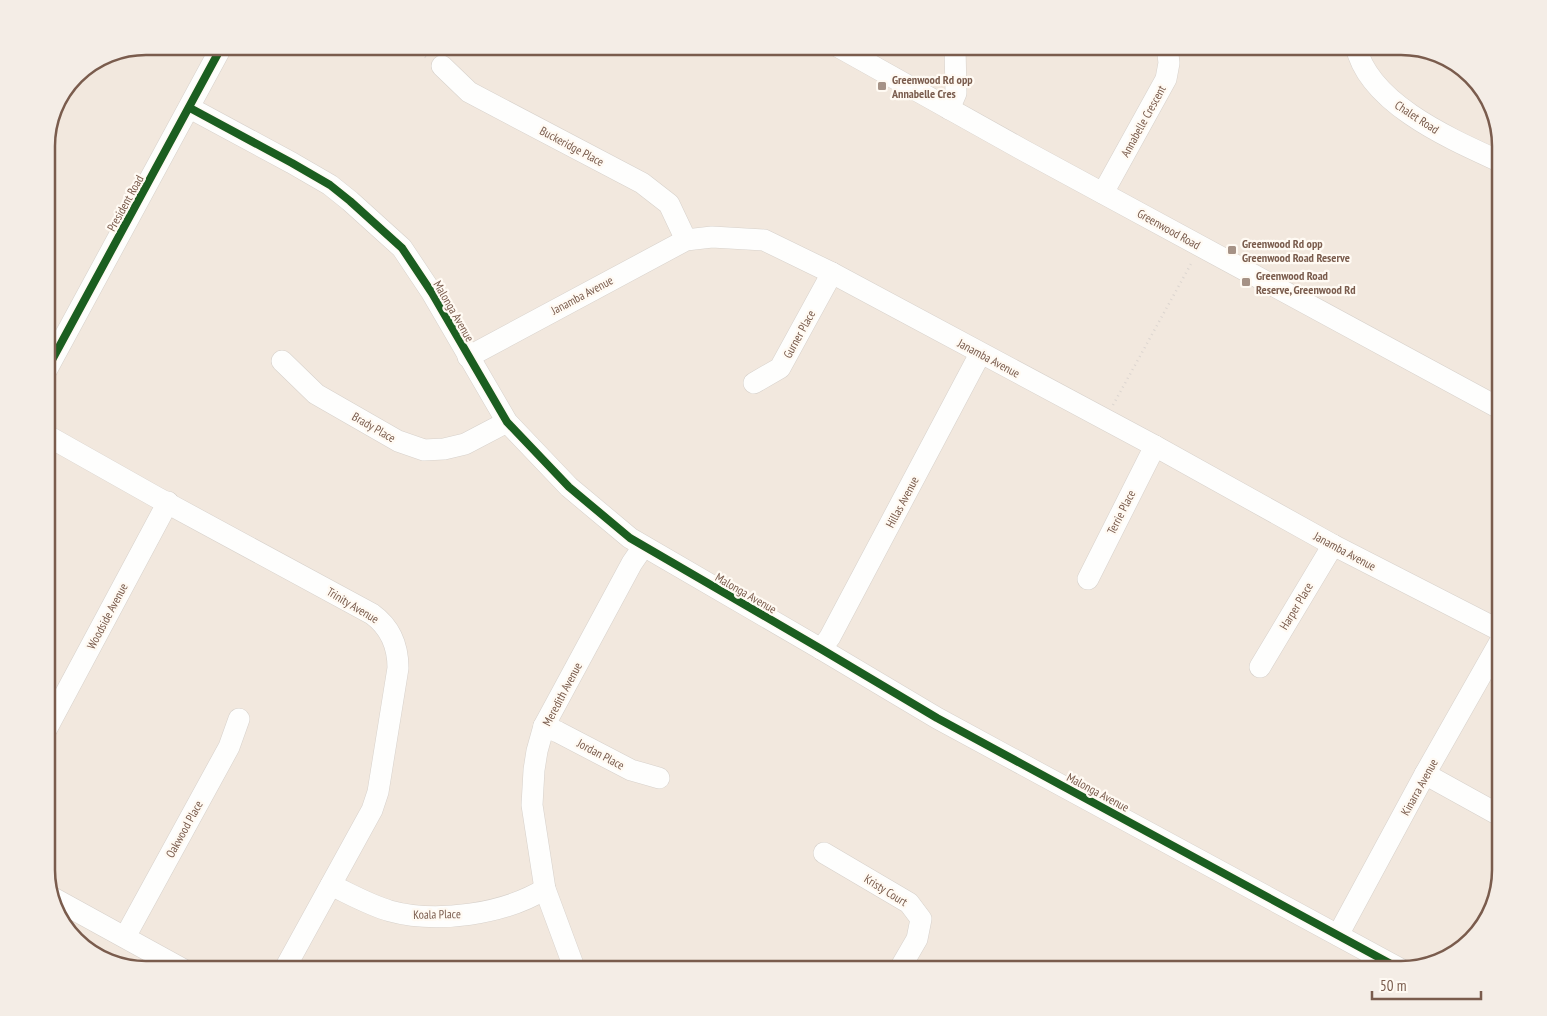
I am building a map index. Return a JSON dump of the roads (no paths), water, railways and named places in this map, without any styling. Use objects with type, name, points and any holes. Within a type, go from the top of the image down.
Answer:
[{"type":"street","name":"President Road","points":[[55,355],[217,55]]},
{"type":"street","name":"Greenwood Road","points":[[854,55],[949,109],[1492,405]]},
{"type":"street","points":[[949,109],[956,93],[955,55]]},
{"type":"street","name":"Annabelle Crescent","points":[[1103,192],[1166,79],[1169,63],[1168,55]]},
{"type":"street","name":"Chalet Road","points":[[1359,55],[1371,78],[1385,95],[1408,112],[1457,142],[1492,158]]},
{"type":"street","name":"Buckeridge Place","points":[[442,66],[469,92],[642,183],[669,204],[686,240]]},
{"type":"street","name":"Malonga Avenue","points":[[190,108],[330,185],[370,218],[402,248],[432,293],[507,422],[569,487],[630,538],[821,648],[937,718],[1386,961]]},
{"type":"street","name":"Janamba Avenue","points":[[468,357],[686,240],[712,237],[764,240],[832,273],[980,354],[1155,446],[1332,545],[1492,626]]},
{"type":"street","name":"Gurner Place","points":[[754,384],[780,368],[832,273]]},
{"type":"street","name":"Hillas Avenue","points":[[821,648],[830,637],[980,354]]},
{"type":"street","name":"Brady Place","points":[[282,361],[316,394],[398,441],[424,450],[444,449],[465,444],[507,422]]},
{"type":"street","name":"Trinity Avenue","points":[[55,440],[372,614],[389,631],[398,656],[398,668],[378,792],[372,810],[289,961]]},
{"type":"street","name":"Terrie Place","points":[[1088,579],[1155,446]]},
{"type":"street","name":"Woodside Avenue","points":[[55,713],[168,502]]},
{"type":"street","name":"Harper Place","points":[[1260,667],[1332,545]]},
{"type":"street","name":"Meredith Avenue","points":[[572,961],[545,888],[532,797],[537,751],[544,726],[632,563],[643,547]]},
{"type":"street","name":"Kinarra Avenue","points":[[1338,935],[1425,774],[1492,656]]},
{"type":"street","name":"Oakwood Place","points":[[125,937],[229,747],[239,719]]},
{"type":"street","name":"Jordan Place","points":[[544,726],[631,770],[658,778]]},
{"type":"street","points":[[1425,774],[1492,811]]},
{"type":"street","name":"Kristy Court","points":[[824,853],[909,903],[922,919],[917,939],[904,961]]},
{"type":"street","name":"Koala Place","points":[[330,885],[370,905],[409,916],[431,917],[462,915],[498,907],[532,897],[545,888]]},
{"type":"street","points":[[61,902],[168,961]]},
{"type":"place","name":"Greenwood Rd opp Annabelle Cres","points":[[882,86]]},
{"type":"place","name":"Greenwood Rd opp Greenwood Road Reserve","points":[[1232,250]]},
{"type":"place","name":"Greenwood Road Reserve, Greenwood Rd","points":[[1246,282]]}]
